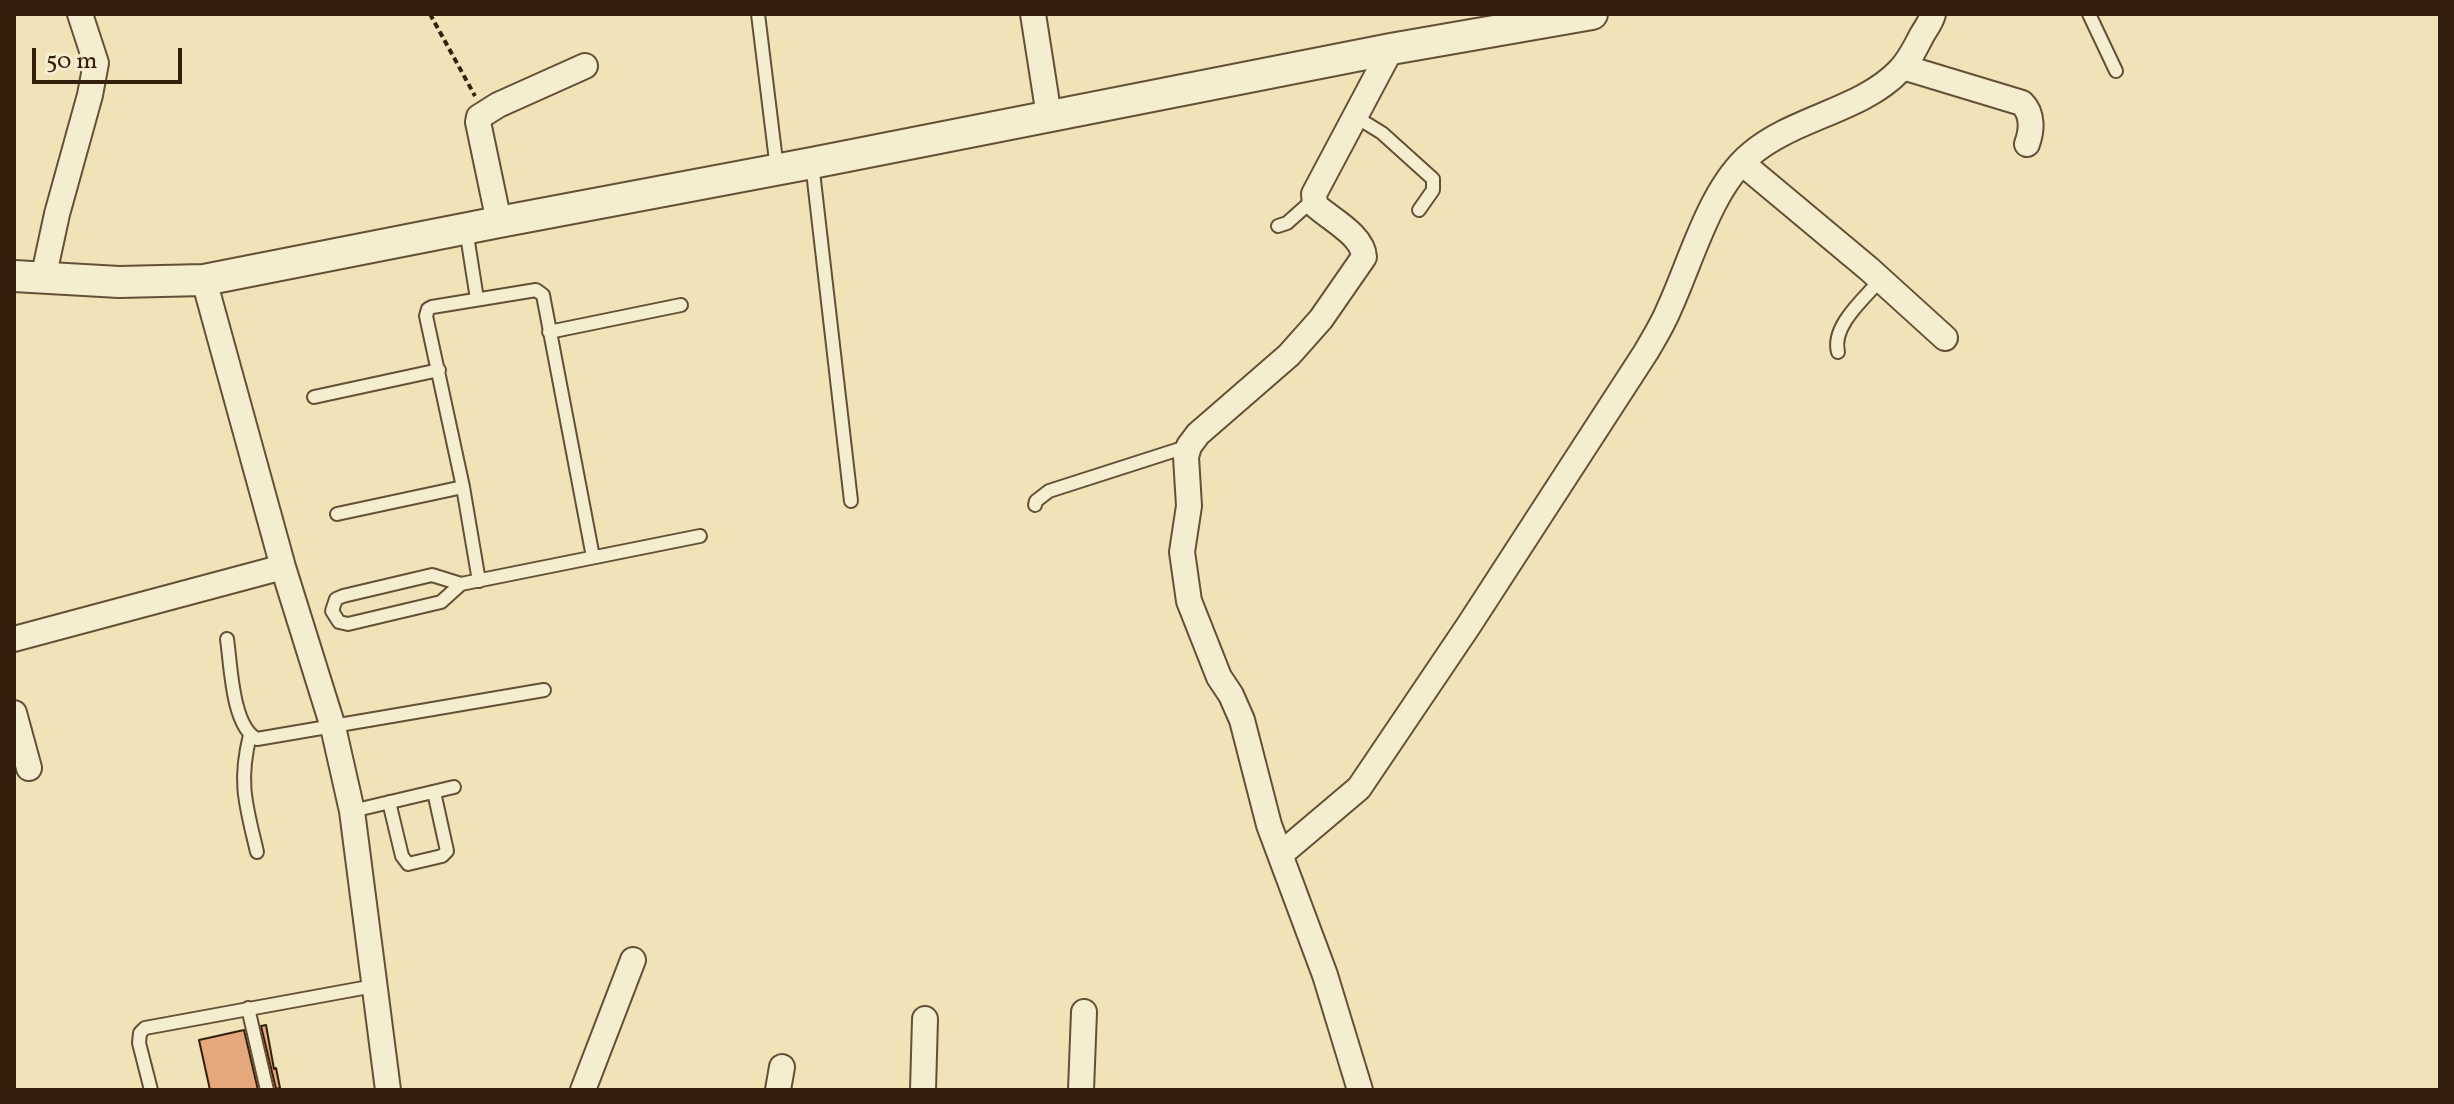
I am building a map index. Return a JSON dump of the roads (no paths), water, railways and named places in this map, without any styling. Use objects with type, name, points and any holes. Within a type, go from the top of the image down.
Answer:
[{"type":"street","points":[[80,14],[96,63],[90,95],[61,199],[28,277],[119,282],[204,280],[1391,49],[1560,17],[1592,14]]},
{"type":"street","points":[[1033,14],[1049,116]]},
{"type":"street","points":[[1281,854],[1359,788],[1469,625],[1646,352],[1669,310],[1716,201],[1742,163],[1773,138],[1880,88],[1911,57],[1933,14]]},
{"type":"street","points":[[1360,1090],[1325,975],[1269,825],[1242,720],[1219,677],[1189,601],[1182,552],[1189,506],[1186,457],[1189,446],[1198,434],[1289,355],[1321,319],[1364,257],[1365,252],[1355,238],[1315,205],[1314,194],[1391,49]]},
{"type":"street","points":[[499,222],[478,122],[483,112],[585,66]]},
{"type":"street","points":[[1903,67],[2022,103],[2028,109],[2031,131],[2027,144]]},
{"type":"street","points":[[1742,163],[1881,279],[1945,338]]},
{"type":"street","points":[[204,280],[283,567],[333,727],[352,811],[388,1090]]},
{"type":"street","points":[[14,639],[283,567]]},
{"type":"street","points":[[14,713],[29,768]]},
{"type":"street","points":[[583,1090],[633,960]]},
{"type":"street","points":[[1081,1090],[1084,1012]]},
{"type":"street","points":[[923,1090],[925,1019]]},
{"type":"lane","points":[[758,14],[777,169]]},
{"type":"lane","points":[[2089,14],[2116,71]]},
{"type":"lane","points":[[1356,117],[1382,133],[1433,179],[1433,190],[1419,210]]},
{"type":"lane","points":[[812,163],[851,501]]},
{"type":"lane","points":[[1278,226],[1292,220],[1314,199]]},
{"type":"lane","points":[[466,229],[477,299]]},
{"type":"lane","points":[[1838,352],[1839,329],[1881,279]]},
{"type":"lane","points":[[479,581],[463,487],[426,312],[432,307],[540,291],[543,295],[593,557]]},
{"type":"lane","points":[[549,332],[681,305]]},
{"type":"lane","points":[[314,397],[439,370]]},
{"type":"lane","points":[[1035,505],[1049,491],[1189,446]]},
{"type":"lane","points":[[337,514],[463,487]]},
{"type":"lane","points":[[461,584],[441,602],[348,624],[339,622],[332,611],[336,599],[343,596],[432,575],[461,584],[700,536]]},
{"type":"lane","points":[[227,639],[239,719],[250,735],[257,739],[544,690]]},
{"type":"lane","points":[[250,735],[242,783],[257,852]]},
{"type":"lane","points":[[352,811],[454,787]]},
{"type":"lane","points":[[389,802],[403,859],[408,864],[442,856],[447,851],[434,792]]},
{"type":"lane","points":[[151,1090],[139,1043],[140,1033],[145,1028],[374,986]]},
{"type":"lane","points":[[248,1008],[267,1090]]}]
